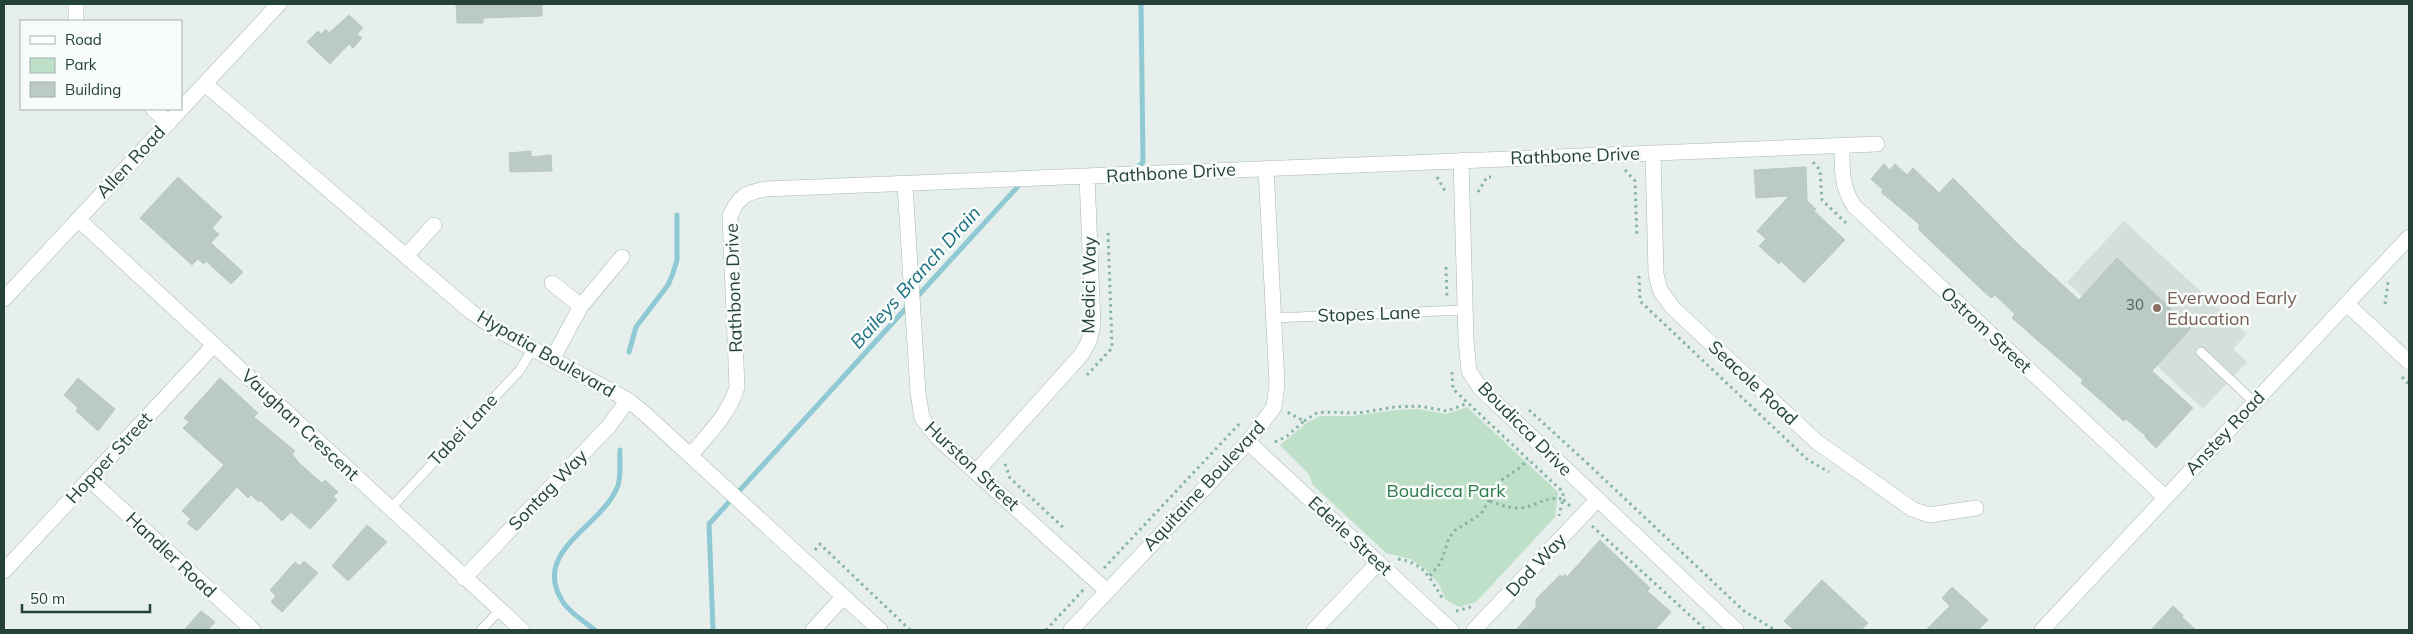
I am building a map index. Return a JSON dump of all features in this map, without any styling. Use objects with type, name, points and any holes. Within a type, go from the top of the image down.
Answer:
[{"type":"street","points":[[76,4],[76,20]]},
{"type":"street","name":"Allen Road","points":[[182,109],[280,4]]},
{"type":"street","name":"Hypatia Boulevard","points":[[205,84],[470,311],[494,328],[628,400],[662,427],[880,630]]},
{"type":"street","points":[[154,110],[169,123]]},
{"type":"street","name":"Allen Road","points":[[4,299],[181,110]]},
{"type":"street","name":"Rathbone Drive","points":[[691,455],[734,399],[737,387],[730,216],[737,201],[749,192],[766,189],[905,185],[1462,160],[1653,160],[1877,144]]},
{"type":"street","name":"Ostrom Street","points":[[1842,146],[1842,178],[1846,194],[1854,206],[2165,497]]},
{"type":"street","name":"Boudicca Drive","points":[[1462,160],[1464,310],[1469,372],[1480,388],[1736,630]]},
{"type":"street","name":"Seacole Road","points":[[1653,160],[1656,274],[1660,290],[1673,308],[1817,442],[1912,508],[1929,515],[1976,508]]},
{"type":"street","name":"Aquitaine Boulevard","points":[[1071,630],[1248,442],[1274,407],[1277,384],[1266,168]]},
{"type":"street","name":"Medici Way","points":[[977,471],[1082,354],[1089,341],[1092,325],[1087,176]]},
{"type":"street","name":"Hurston Street","points":[[905,185],[918,393],[922,418],[938,438],[977,471],[1107,591]]},
{"type":"street","name":"Vaughan Crescent","points":[[78,219],[522,630]]},
{"type":"street","points":[[406,256],[434,225]]},
{"type":"street","name":"Anstey Road","points":[[2042,630],[2409,237]]},
{"type":"street","points":[[552,358],[581,306],[622,257]]},
{"type":"street","points":[[552,283],[581,306]]},
{"type":"street","points":[[2347,304],[2409,362]]},
{"type":"street","name":"Hopper Street","points":[[4,571],[214,345]]},
{"type":"street","name":"Sontag Way","points":[[464,578],[609,426],[628,400]]},
{"type":"street","name":"Ederle Street","points":[[1248,442],[1452,630]]},
{"type":"street","name":"Handler Road","points":[[89,479],[254,630]]},
{"type":"street","name":"Dod Way","points":[[1474,630],[1598,500]]},
{"type":"street","points":[[1314,630],[1378,562]]},
{"type":"street","points":[[813,630],[844,596]]},
{"type":"lane","name":"Stopes Lane","points":[[1273,318],[1464,310]]},
{"type":"lane","name":"Tabei Lane","points":[[390,509],[520,370],[533,348]]},
{"type":"lane","points":[[2201,352],[2254,402]]},
{"type":"lane","points":[[481,630],[500,610]]},
{"type":"path","points":[[1638,246],[1636,181],[1624,169],[1653,160]]},
{"type":"path","points":[[1804,163],[1813,162],[1820,170],[1822,200],[1851,227]]},
{"type":"path","points":[[1436,175],[1446,193]]},
{"type":"path","points":[[1477,195],[1487,177],[1497,176]]},
{"type":"path","points":[[1085,377],[1112,348],[1108,231]]},
{"type":"path","points":[[1446,262],[1448,311]]},
{"type":"path","points":[[1639,273],[1640,301],[1808,460],[1832,474]]},
{"type":"path","points":[[1451,362],[1453,389],[1563,492],[1563,499]]},
{"type":"path","points":[[1275,442],[1288,436],[1304,421],[1317,413],[1358,413],[1395,407],[1418,406],[1447,411],[1459,409],[1468,403]]},
{"type":"path","points":[[1289,405],[1287,413],[1304,421]]},
{"type":"path","points":[[1525,406],[1587,463]]},
{"type":"path","points":[[1046,630],[1246,417]]},
{"type":"path","points":[[1011,456],[1005,464],[1010,478],[1071,535]]},
{"type":"path","points":[[1430,576],[1441,562],[1449,538],[1454,531],[1481,514],[1500,481],[1518,470],[1528,460]]},
{"type":"path","points":[[1490,501],[1506,507],[1519,508],[1551,498],[1563,499],[1706,630]]},
{"type":"path","points":[[806,560],[820,544],[910,630]]},
{"type":"path","points":[[1098,561],[1105,567]]},
{"type":"shaded area","name":"Everwood Early Education","points":[[2124,221],[2247,334],[2233,349],[2247,362],[2203,409],[2067,282]]},
{"type":"green space","name":"Boudicca Park","points":[[1467,407],[1558,492],[1555,517],[1476,602],[1459,607],[1446,600],[1438,583],[1426,570],[1410,559],[1386,553],[1312,484],[1309,474],[1280,445],[1308,422],[1320,416],[1352,416],[1418,409],[1446,414]]},
{"type":"building","points":[[456,4],[542,4],[542,16],[483,18],[483,23],[457,23]]},
{"type":"building","points":[[349,15],[363,28],[357,34],[362,38],[353,48],[349,44],[330,64],[307,42],[318,31],[321,34],[326,29],[329,33]]},
{"type":"building","points":[[531,151],[531,157],[551,155],[552,171],[510,172],[509,153]]},
{"type":"building","points":[[1884,164],[1890,170],[1895,164],[1907,175],[1913,168],[1939,193],[1953,178],[2016,242],[2079,300],[2117,258],[2191,328],[2152,371],[2193,408],[2156,448],[2146,436],[2126,419],[2124,421],[2081,383],[2083,380],[2012,318],[2015,314],[1995,295],[1991,298],[1980,288],[1919,230],[1919,224],[1881,192],[1883,190],[1871,179]]},
{"type":"building","points":[[1806,167],[1807,201],[1816,209],[1814,211],[1845,240],[1804,283],[1781,261],[1779,264],[1759,246],[1766,239],[1757,231],[1789,196],[1756,198],[1754,170]]},
{"type":"building","points":[[178,177],[222,217],[212,228],[219,234],[211,243],[243,272],[231,284],[206,261],[204,264],[198,259],[192,265],[140,218]]},
{"type":"building","points":[[78,378],[115,409],[98,431],[76,411],[78,408],[64,395]]},
{"type":"building","points":[[220,378],[258,413],[254,417],[295,451],[292,454],[299,463],[322,483],[325,480],[338,492],[333,496],[337,500],[310,529],[291,512],[282,521],[260,500],[259,502],[251,495],[248,498],[237,487],[197,531],[187,523],[191,519],[182,511],[224,465],[183,428],[189,422],[184,418]]},
{"type":"building","points":[[367,525],[387,542],[348,581],[332,566]]},
{"type":"building","points":[[1600,540],[1650,588],[1647,591],[1671,612],[1655,630],[1516,630],[1536,607],[1536,599],[1560,575],[1563,577],[1565,574],[1567,577]]},
{"type":"building","points":[[304,561],[318,573],[282,612],[271,602],[276,596],[270,590],[295,562],[300,566]]},
{"type":"building","points":[[1822,580],[1868,623],[1861,630],[1794,630],[1784,621]]},
{"type":"building","points":[[1952,587],[1988,620],[1978,630],[1926,630],[1950,606],[1942,598]]},
{"type":"building","points":[[2173,606],[2183,615],[2182,617],[2196,630],[2151,630]]},
{"type":"building","points":[[201,611],[215,622],[208,630],[184,630]]},
{"type":"waterway","name":"Baileys Branch Drain","points":[[1135,170],[1143,162],[1141,4]]},
{"type":"waterway","name":"Baileys Branch Drain","points":[[915,299],[1022,182]]},
{"type":"waterway","points":[[629,352],[636,327],[668,285],[673,273],[677,260],[677,215]]},
{"type":"waterway","name":"Baileys Branch Drain","points":[[713,630],[709,524],[909,305]]},
{"type":"waterway","points":[[595,630],[574,614],[563,602],[555,584],[555,569],[561,555],[571,541],[597,516],[617,488],[620,474],[620,450]]},
{"type":"place","name":"Everwood Early Education","points":[[2157,308]]}]
